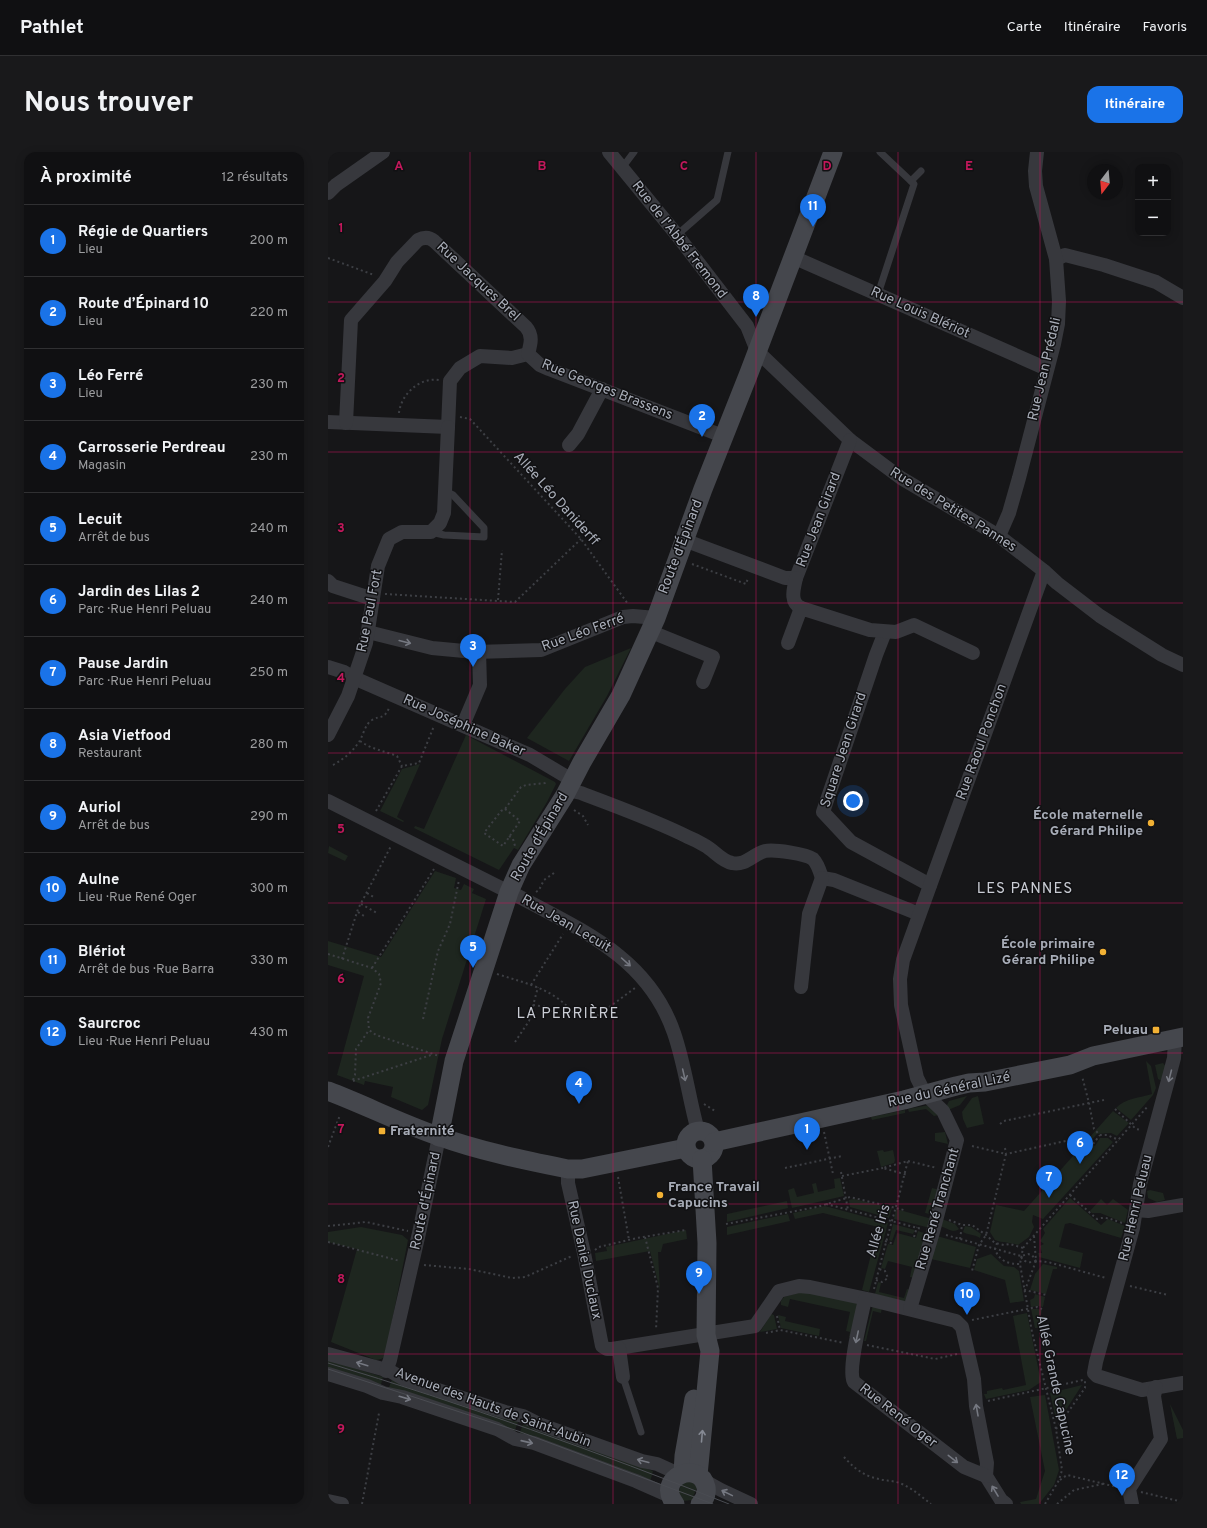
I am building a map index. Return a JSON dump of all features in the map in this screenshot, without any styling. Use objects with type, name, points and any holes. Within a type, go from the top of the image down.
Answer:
[{"type":"main road","name":"Route d'Épinard","points":[[439,1137],[454,1060],[509,892],[521,865],[570,792],[622,695],[652,624],[833,152]]},
{"type":"main road","name":"Rue du Général Lizé","points":[[714,1142],[925,1094],[962,1084],[985,1082],[1070,1065],[1093,1056],[1179,1037]]},
{"type":"main road","points":[[328,1091],[439,1137],[467,1145],[568,1168],[582,1170],[686,1148]]},
{"type":"main road","points":[[698,1131],[710,1134],[714,1142],[711,1155],[702,1159],[694,1158],[686,1148],[687,1139],[690,1135],[698,1131]]},
{"type":"main road","points":[[700,1504],[706,1495],[706,1490],[691,1476],[684,1456],[694,1406],[700,1352],[706,1335],[706,1228],[702,1159]]},
{"type":"main road","points":[[673,1500],[671,1484],[675,1477],[691,1476]]},
{"type":"street","points":[[328,193],[336,185],[383,152]]},
{"type":"street","name":"Rue de l'Abbé Fremond","points":[[609,152],[747,326],[757,351]]},
{"type":"street","name":"Rue Jean Prédali","points":[[999,536],[1009,513],[1019,478],[1058,324],[1056,259],[1036,186],[1035,171],[1037,152]]},
{"type":"street","name":"Rue Jacques Brel","points":[[346,423],[351,320],[385,281],[396,262],[418,240],[422,238],[430,238],[434,240],[526,327],[531,334],[528,354]]},
{"type":"street","points":[[1056,259],[1065,255],[1104,266],[1156,282],[1183,298]]},
{"type":"street","name":"Rue Louis Blériot","points":[[793,257],[1047,369]]},
{"type":"street","name":"Rue des Petites Pannes","points":[[757,351],[850,440],[901,478],[999,536],[1100,616],[1162,655],[1183,665]]},
{"type":"street","name":"Rue Georges Brassens","points":[[450,381],[460,368],[480,356],[512,358],[528,354],[544,367],[723,436]]},
{"type":"street","points":[[431,532],[440,523],[444,513],[450,381]]},
{"type":"street","points":[[570,445],[578,434],[602,389]]},
{"type":"street","points":[[328,422],[448,427]]},
{"type":"street","name":"Rue Jean Girard","points":[[684,540],[785,578],[796,578],[850,440]]},
{"type":"street","name":"Rue Paul Fort","points":[[328,735],[348,696],[366,643],[376,596],[378,566],[389,539],[402,532],[431,532]]},
{"type":"street","name":"Rue Raoul Ponchon","points":[[925,1094],[917,1078],[903,1019],[900,979],[902,960],[1044,571]]},
{"type":"street","points":[[796,578],[793,593],[794,600],[796,605],[801,608],[870,630],[896,632],[914,625],[973,653]]},
{"type":"street","points":[[328,581],[333,586],[376,596]]},
{"type":"street","points":[[788,643],[801,608]]},
{"type":"street","name":"Rue Léo Ferré","points":[[368,632],[432,648],[480,652],[541,650],[624,617],[634,616],[713,657],[703,682]]},
{"type":"street","name":"Square Jean Girard","points":[[885,632],[823,812],[851,842],[930,885]]},
{"type":"street","points":[[463,725],[480,685],[480,652]]},
{"type":"street","name":"Rue Joséphine Baker","points":[[328,667],[344,672],[354,678],[530,754],[570,792],[581,793],[670,828],[704,845],[725,860],[733,863],[741,863],[766,851],[774,850],[802,855],[812,859],[818,867],[822,878]]},
{"type":"street","name":"Rue Jean Lecuit","points":[[328,801],[509,892],[600,942],[624,960],[645,981],[661,1006],[674,1032],[698,1131]]},
{"type":"street","points":[[801,987],[809,914],[822,878],[834,880],[919,914]]},
{"type":"street","name":"Rue Henri Peluau","points":[[1156,1387],[1142,1390],[1097,1376],[1094,1373],[1133,1228],[1140,1184],[1179,1037]]},
{"type":"street","name":"Rue René Tranchant","points":[[910,1309],[958,1140],[943,1111],[925,1094]]},
{"type":"street","name":"Route d'Épinard","points":[[386,1370],[390,1360],[420,1233],[439,1137]]},
{"type":"street","name":"Rue Daniel Duclaux","points":[[568,1168],[568,1183],[584,1253],[602,1346],[613,1348],[623,1376]]},
{"type":"street","points":[[1136,1210],[1148,1211],[1183,1204]]},
{"type":"street","points":[[613,1348],[706,1335],[755,1326],[779,1291],[799,1286],[869,1295],[910,1309],[956,1321],[962,1326],[974,1379],[976,1406],[988,1463],[986,1476],[1001,1500],[1006,1504]]},
{"type":"street","name":"Rue René Oger","points":[[869,1295],[856,1343],[852,1376],[854,1382],[964,1467],[986,1476]]},
{"type":"street","name":"Avenue des Hauts de Saint-Aubin","points":[[328,1354],[386,1370],[404,1378],[505,1412],[523,1416],[539,1424],[642,1461],[657,1464],[691,1476],[751,1504]]},
{"type":"street","name":"Avenue des Hauts de Saint-Aubin","points":[[328,1374],[497,1429],[515,1439],[534,1443],[636,1481],[673,1500]]},
{"type":"street","points":[[1132,1504],[1129,1489],[1161,1439],[1154,1396],[1156,1387],[1183,1384]]},
{"type":"street","points":[[328,1501],[342,1504]]},
{"type":"lane","points":[[622,168],[634,152]]},
{"type":"lane","points":[[676,235],[717,200],[728,152]]},
{"type":"lane","points":[[878,294],[914,184],[880,152]]},
{"type":"lane","points":[[911,181],[921,172]]},
{"type":"lane","points":[[431,532],[444,535],[484,537],[484,528],[453,495],[445,491]]},
{"type":"lane","points":[[623,1376],[642,1432]]},
{"type":"path","points":[[328,258],[379,276]]},
{"type":"path","points":[[397,425],[399,408],[415,385],[431,379],[450,381]]},
{"type":"path","name":"Allée Léo Daniderff","points":[[457,416],[470,419],[580,539],[628,602],[628,607]]},
{"type":"path","points":[[376,596],[498,600],[515,602],[580,539]]},
{"type":"path","points":[[498,600],[502,550]]},
{"type":"path","points":[[691,563],[746,584],[750,573]]},
{"type":"path","points":[[333,765],[347,757],[360,741],[369,723],[372,720],[382,717],[389,708]]},
{"type":"path","points":[[402,766],[419,763],[436,721]]},
{"type":"path","points":[[360,741],[369,747],[397,756],[402,766]]},
{"type":"path","points":[[376,812],[402,766]]},
{"type":"path","points":[[505,810],[520,821],[502,846],[484,833],[501,811],[505,810],[521,787],[545,783],[549,779]]},
{"type":"path","points":[[570,792],[574,810],[583,816],[588,825]]},
{"type":"path","points":[[510,836],[513,839],[515,851]]},
{"type":"path","points":[[342,959],[361,904],[391,845]]},
{"type":"path","points":[[372,968],[435,867]]},
{"type":"path","points":[[535,892],[539,890],[544,880],[554,873]]},
{"type":"path","points":[[423,1019],[438,951],[450,924],[459,878]]},
{"type":"path","points":[[367,893],[375,898]]},
{"type":"path","points":[[361,904],[377,913]]},
{"type":"path","points":[[358,912],[364,916]]},
{"type":"path","points":[[531,985],[565,931]]},
{"type":"path","points":[[328,954],[372,968],[379,974],[380,983],[368,1018],[369,1030],[356,1049],[355,1076],[353,1081],[433,1054]]},
{"type":"path","points":[[492,973],[538,987],[553,994],[576,1016]]},
{"type":"path","points":[[593,1019],[639,985]]},
{"type":"path","points":[[515,1042],[529,1022],[538,987]]},
{"type":"path","points":[[533,1005],[548,1008],[553,1012]]},
{"type":"path","points":[[369,1030],[376,1035],[440,1057]]},
{"type":"path","points":[[1082,1075],[1094,1129],[1100,1135],[1119,1140]]},
{"type":"path","points":[[1000,1124],[1004,1121],[1104,1100]]},
{"type":"path","name":"Allée Grande Capucine","points":[[1045,1504],[1059,1480],[1062,1470],[1056,1429],[1028,1309],[1020,1264],[1023,1248],[1150,1103]]},
{"type":"path","points":[[703,1104],[714,1111]]},
{"type":"path","points":[[1115,1109],[1136,1129],[1153,1133]]},
{"type":"path","points":[[328,1147],[340,1115]]},
{"type":"path","points":[[824,1132],[833,1174]]},
{"type":"path","points":[[1093,1144],[1100,1135]]},
{"type":"path","points":[[972,1146],[1006,1154],[1084,1137]]},
{"type":"path","points":[[972,1271],[979,1245],[986,1235],[1006,1154],[1005,1148]]},
{"type":"path","points":[[785,1168],[842,1156]]},
{"type":"path","points":[[842,1176],[883,1168],[908,1161],[937,1168]]},
{"type":"path","name":"Allée Iris","points":[[869,1295],[876,1280],[908,1161]]},
{"type":"path","points":[[883,1168],[905,1174]]},
{"type":"path","points":[[841,1172],[848,1210]]},
{"type":"path","points":[[618,1177],[629,1240]]},
{"type":"path","points":[[1070,1195],[1097,1219],[1103,1217],[1108,1218],[1126,1225]]},
{"type":"path","points":[[726,1224],[826,1204],[850,1197],[904,1210]]},
{"type":"path","points":[[937,1215],[962,1225],[972,1225],[997,1243],[1004,1245],[1010,1244],[1023,1248]]},
{"type":"path","points":[[328,1226],[366,1222],[420,1233]]},
{"type":"path","points":[[960,1239],[962,1225]]},
{"type":"path","points":[[914,1238],[917,1228]]},
{"type":"path","points":[[598,1247],[686,1230]]},
{"type":"path","name":"Allée Grande Capucine","points":[[1025,1290],[1036,1261],[1034,1236]]},
{"type":"path","points":[[645,1237],[658,1288],[656,1335]]},
{"type":"path","points":[[886,1241],[894,1244]]},
{"type":"path","points":[[328,1242],[412,1264],[469,1269],[512,1278],[525,1277],[575,1254]]},
{"type":"path","points":[[997,1243],[995,1249],[998,1257],[1007,1262],[1020,1264]]},
{"type":"path","points":[[1021,1256],[1023,1260],[1027,1262],[1031,1263],[1036,1261]]},
{"type":"path","points":[[1048,1262],[1112,1280]]},
{"type":"path","points":[[876,1280],[882,1282],[888,1278],[885,1271],[879,1269]]},
{"type":"path","points":[[1127,1285],[1168,1295]]},
{"type":"path","points":[[1025,1290],[1046,1296]]},
{"type":"path","points":[[969,1321],[1037,1307],[1042,1309]]},
{"type":"path","points":[[776,1315],[780,1330]]},
{"type":"path","points":[[765,1333],[780,1330],[849,1344]]},
{"type":"path","points":[[862,1344],[935,1359],[958,1354]]},
{"type":"path","points":[[984,1401],[1046,1389],[1085,1379],[1085,1388],[1056,1429]]},
{"type":"path","points":[[362,1504],[379,1413]]},
{"type":"path","points":[[844,1457],[866,1475],[904,1485],[931,1504]]},
{"type":"path","points":[[1059,1480],[1067,1475],[1124,1489]]},
{"type":"path","points":[[1057,1504],[1074,1490],[1104,1484]]},
{"type":"path","points":[[1140,1492],[1183,1502]]},
{"type":"shaded area","points":[[631,648],[607,696],[569,761],[527,738],[565,689],[585,667]]},
{"type":"shaded area","points":[[466,735],[555,782],[556,784],[518,850],[514,848],[499,870],[414,828],[415,826],[424,829]]},
{"type":"shaded area","points":[[420,764],[397,817],[404,821],[403,822],[380,811],[402,769]]},
{"type":"shaded area","points":[[329,846],[348,856],[345,861],[328,853]]},
{"type":"shaded area","points":[[435,871],[456,878],[454,888],[461,890],[464,884],[474,889],[472,893],[486,899],[442,1039],[428,1105],[422,1110],[391,1097],[393,1087],[365,1081],[364,1085],[337,1075],[364,976],[328,965],[328,941],[381,957]]},
{"type":"shaded area","points":[[1146,1061],[1151,1066],[1156,1088],[1153,1095],[1131,1120],[1116,1108],[1128,1100],[1152,1094]]},
{"type":"shaded area","points":[[1163,1063],[1168,1069],[1162,1081],[1158,1079],[1155,1065]]},
{"type":"shaded area","points":[[967,1096],[960,1105],[948,1110],[947,1105],[949,1101]]},
{"type":"shaded area","points":[[978,1096],[984,1124],[967,1128],[962,1112],[972,1098]]},
{"type":"shaded area","points":[[929,1105],[939,1115],[934,1116],[926,1109],[909,1112],[908,1109]]},
{"type":"shaded area","points":[[905,1110],[905,1113],[872,1120],[871,1117]]},
{"type":"shaded area","points":[[1113,1111],[1129,1123],[1117,1136],[1111,1133],[1097,1134],[1090,1142],[1095,1146],[1100,1138],[1108,1138],[1113,1142],[1043,1219],[1033,1215],[1032,1222],[1034,1227],[1029,1237],[1018,1245],[995,1240],[990,1232],[996,1205],[1024,1211]]},
{"type":"shaded area","points":[[945,1132],[948,1144],[935,1141],[935,1133]]},
{"type":"shaded area","points":[[883,1150],[884,1152],[893,1150],[895,1160],[894,1163],[881,1167],[877,1151]]},
{"type":"shaded area","points":[[840,1178],[844,1196],[792,1208],[788,1190],[794,1188],[797,1197],[814,1193],[812,1184],[816,1183],[818,1192],[835,1188],[834,1179]]},
{"type":"shaded area","points":[[932,1188],[940,1190],[935,1208],[931,1207],[930,1214],[925,1213]]},
{"type":"shaded area","points":[[1150,1190],[1163,1193],[1165,1200],[1157,1202],[1148,1198],[1147,1191]]},
{"type":"shaded area","points":[[1070,1198],[1101,1225],[1108,1219],[1125,1226],[1121,1238],[1070,1223],[1065,1224],[1059,1247],[1083,1253],[1080,1268],[1039,1257],[1038,1253],[1042,1253],[1040,1246],[1044,1244],[1040,1241],[1045,1233],[1043,1229]]},
{"type":"shaded area","points":[[854,1199],[892,1208],[889,1218],[850,1207],[849,1200]]},
{"type":"shaded area","points":[[1101,1199],[1107,1205],[1113,1199],[1128,1210],[1125,1223],[1100,1213],[1092,1213],[1090,1211]]},
{"type":"shaded area","points":[[787,1201],[788,1208],[727,1222],[727,1214]]},
{"type":"shaded area","points":[[825,1206],[888,1223],[869,1292],[862,1290],[878,1227],[823,1213],[795,1219],[793,1213]]},
{"type":"shaded area","points":[[896,1209],[932,1219],[930,1228],[894,1219]]},
{"type":"shaded area","points":[[788,1214],[790,1221],[727,1235],[727,1227]]},
{"type":"shaded area","points":[[942,1219],[955,1224],[959,1229],[952,1231],[940,1226]]},
{"type":"shaded area","points":[[893,1224],[915,1230],[913,1234],[896,1230],[892,1241],[889,1240]]},
{"type":"shaded area","points":[[965,1226],[971,1227],[981,1234],[980,1238],[963,1232]]},
{"type":"shaded area","points":[[361,1227],[402,1235],[408,1240],[385,1357],[376,1360],[331,1342],[357,1249],[328,1242],[328,1232]]},
{"type":"shaded area","points":[[686,1230],[687,1239],[663,1244],[661,1252],[658,1252],[660,1290],[650,1251],[596,1261],[595,1253],[607,1251],[606,1247]]},
{"type":"shaded area","points":[[918,1231],[927,1234],[914,1278],[910,1277],[912,1267],[888,1261],[885,1269],[881,1268],[888,1244],[893,1245],[897,1233],[916,1238]]},
{"type":"shaded area","points":[[937,1236],[976,1247],[970,1268],[931,1259]]},
{"type":"shaded area","points":[[991,1254],[1004,1266],[1014,1267],[1019,1271],[1024,1301],[1010,1303],[1005,1280],[974,1270],[977,1259]]},
{"type":"shaded area","points":[[1043,1264],[1057,1267],[1057,1269],[1053,1269],[1046,1294],[1030,1290],[1035,1274]]},
{"type":"shaded area","points":[[878,1282],[881,1283],[879,1292],[904,1298],[907,1289],[911,1290],[905,1302],[875,1294]]},
{"type":"shaded area","points":[[801,1292],[856,1301],[858,1307],[852,1337],[849,1337],[850,1332],[846,1331],[850,1312],[790,1299],[788,1307],[781,1305],[781,1301],[784,1297]]},
{"type":"shaded area","points":[[1035,1294],[1045,1297],[1043,1307],[1031,1307],[1030,1300],[1034,1298]]},
{"type":"shaded area","points":[[873,1305],[882,1307],[881,1313],[873,1311],[866,1341],[864,1341]]},
{"type":"shaded area","points":[[1031,1309],[1042,1310],[1038,1328],[1035,1328]]},
{"type":"shaded area","points":[[1027,1313],[1041,1382],[1029,1390],[986,1399],[984,1394],[987,1394],[987,1391],[1002,1388],[1003,1390],[1026,1385],[1013,1316]]},
{"type":"shaded area","points":[[771,1314],[774,1315],[777,1329],[760,1332]]},
{"type":"shaded area","points":[[778,1315],[786,1317],[785,1321],[820,1329],[819,1336],[781,1328]]},
{"type":"shaded area","points":[[328,1360],[383,1377],[380,1388],[328,1371]]},
{"type":"shaded area","points":[[392,1379],[518,1422],[514,1433],[388,1390]]},
{"type":"shaded area","points":[[1082,1385],[1062,1416],[1056,1419],[1050,1393]]},
{"type":"shaded area","points":[[1045,1395],[1059,1470],[1054,1485],[1039,1504],[1021,1504],[1020,1502],[1036,1499],[1045,1471],[1030,1397]]},
{"type":"shaded area","points":[[1170,1404],[1183,1430],[1183,1438],[1177,1439]]},
{"type":"shaded area","points":[[523,1424],[653,1471],[650,1482],[519,1435]]},
{"type":"shaded area","points":[[691,1481],[697,1487],[692,1500],[683,1501],[678,1494],[682,1482]]},
{"type":"tram line","points":[[328,1363],[430,1395],[530,1429],[729,1504]]},
{"type":"tram line","points":[[328,1369],[518,1431],[713,1504]]},
{"type":"place","name":"Blériot","points":[[813,227]]},
{"type":"place","name":"Asia Vietfood","points":[[756,317]]},
{"type":"place","name":"Route d’Épinard 10","points":[[702,437]]},
{"type":"place","name":"Léo Ferré","points":[[473,667]]},
{"type":"place","name":"École maternelle Gérard Philipe","points":[[1151,823]]},
{"type":"place","name":"École primaire Gérard Philipe","points":[[1103,952]]},
{"type":"place","name":"Lecuit","points":[[473,968]]},
{"type":"place","name":"Peluau","points":[[1156,1030]]},
{"type":"place","name":"Carrosserie Perdreau","points":[[579,1104]]},
{"type":"place","name":"Fraternité","points":[[382,1131]]},
{"type":"place","name":"Régie de Quartiers","points":[[807,1150]]},
{"type":"place","name":"Jardin des Lilas 2","points":[[1080,1164]]},
{"type":"place","name":"France Travail Capucins","points":[[660,1195]]},
{"type":"place","name":"Pause Jardin","points":[[1049,1198]]},
{"type":"place","name":"Auriol","points":[[699,1294]]},
{"type":"place","name":"Aulne","points":[[967,1315]]},
{"type":"place","name":"Saurcroc","points":[[1122,1496]]},
{"type":"district","name":"LES PANNES","points":[[1025,889]]},
{"type":"district","name":"LA PERRIÈRE","points":[[568,1014]]}]
